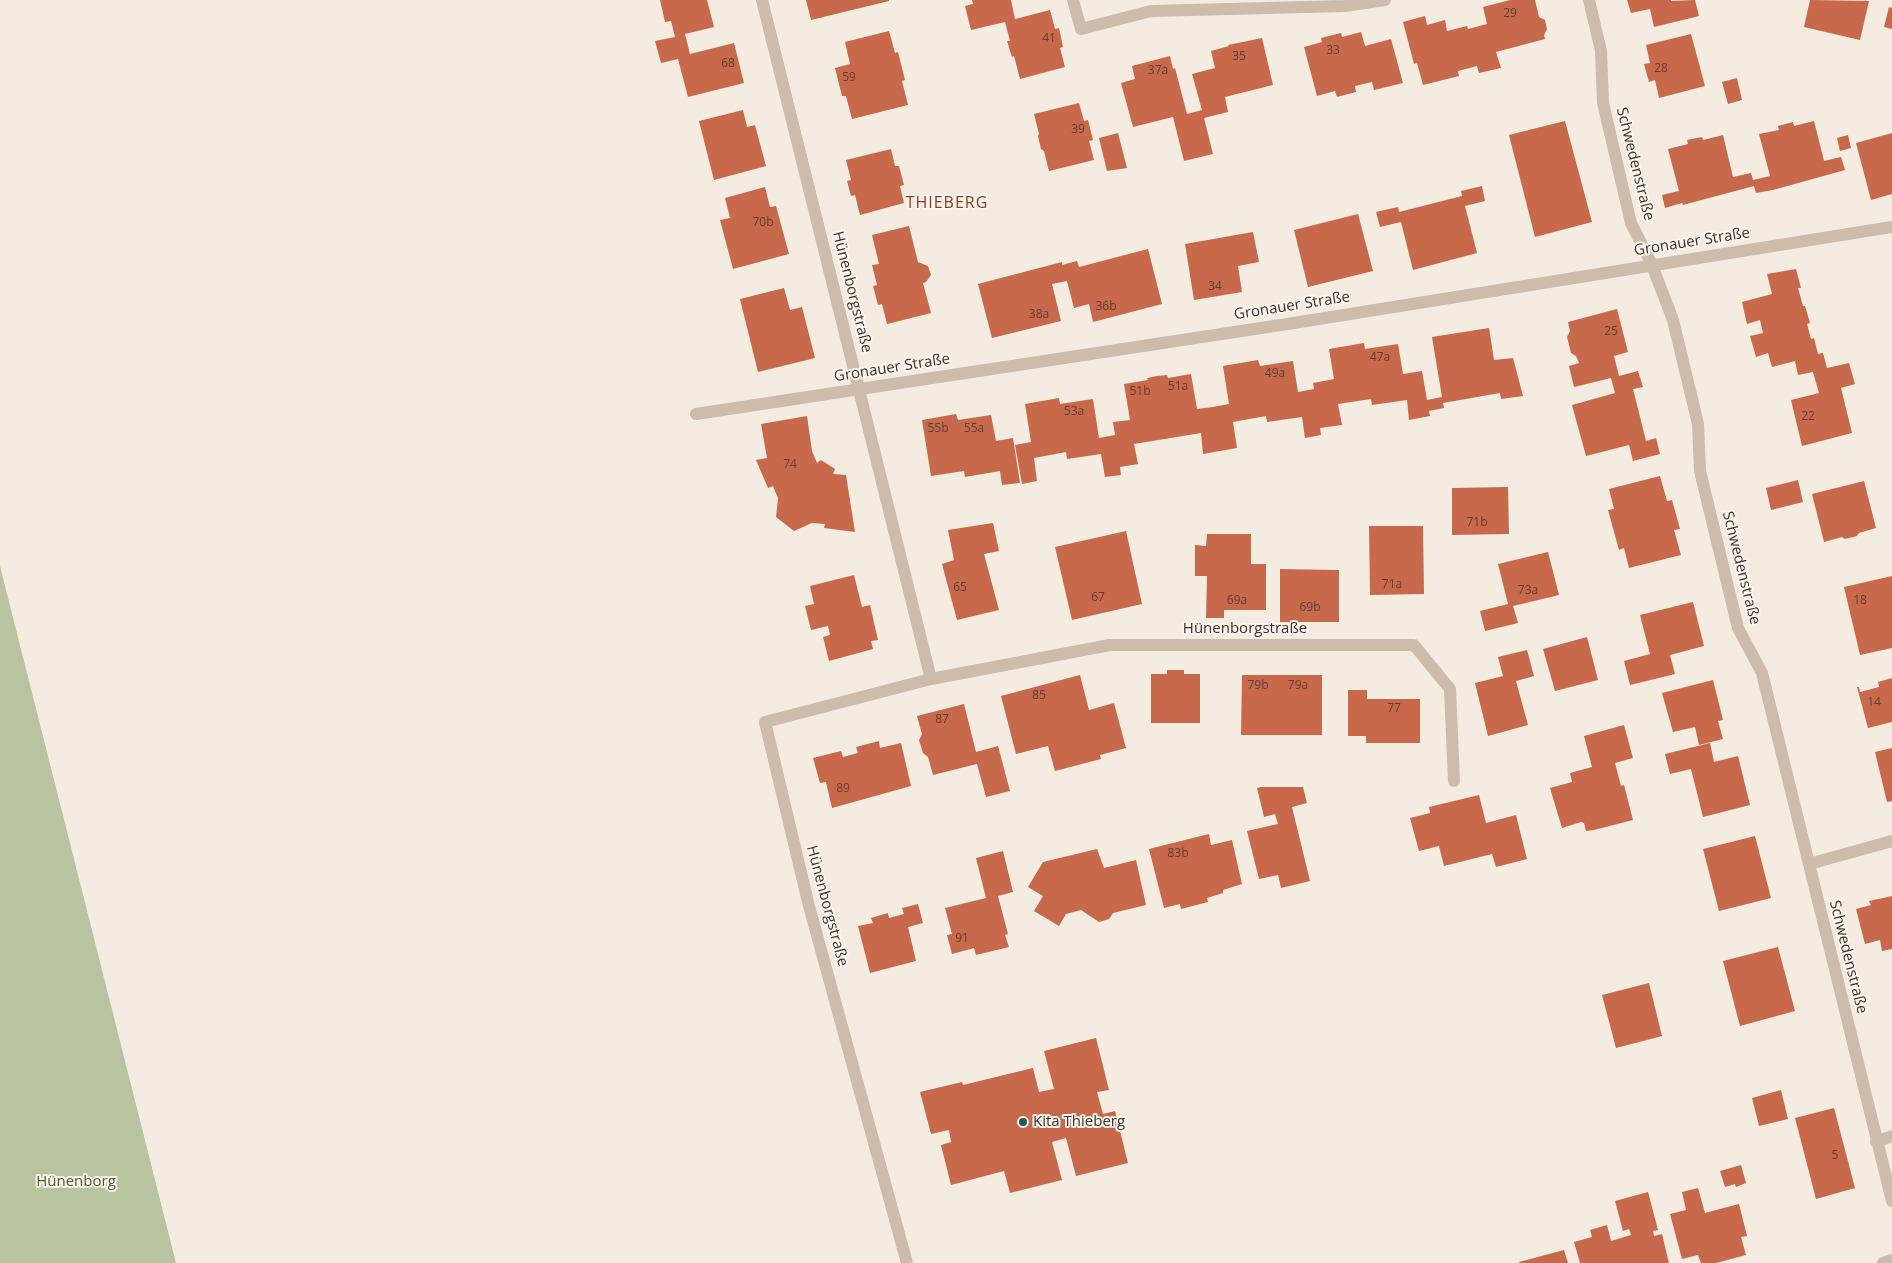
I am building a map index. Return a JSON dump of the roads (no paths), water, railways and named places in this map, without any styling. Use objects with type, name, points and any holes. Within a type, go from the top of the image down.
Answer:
[{"type":"street","name":"Hünenborgstraße","points":[[762,0],[930,679]]},
{"type":"street","points":[[1073,0],[1080,29],[1151,11],[1345,6],[1386,0]]},
{"type":"street","name":"Schwedenstraße","points":[[1588,0],[1601,51],[1603,103],[1631,223],[1652,265],[1672,320],[1698,424],[1700,471],[1738,628],[1762,673],[1892,1201]]},
{"type":"street","name":"Gronauer Straße","points":[[696,414],[1304,321],[1892,227]]},
{"type":"street","name":"Hünenborgstraße","points":[[907,1263],[810,906],[765,722],[930,679],[1110,645],[1414,645],[1450,689],[1454,781]]},
{"type":"street","points":[[1809,864],[1892,841]]},
{"type":"street","points":[[1876,1142],[1892,1136]]},
{"type":"street","points":[[1883,1263],[1892,1260]]},
{"type":"place","name":"Kita Thieberg","points":[[1023,1122]]},
{"type":"district","name":"THIEBERG","points":[[947,203]]},
{"type":"park label","name":"Hünenborg","points":[[76,1182]]}]
